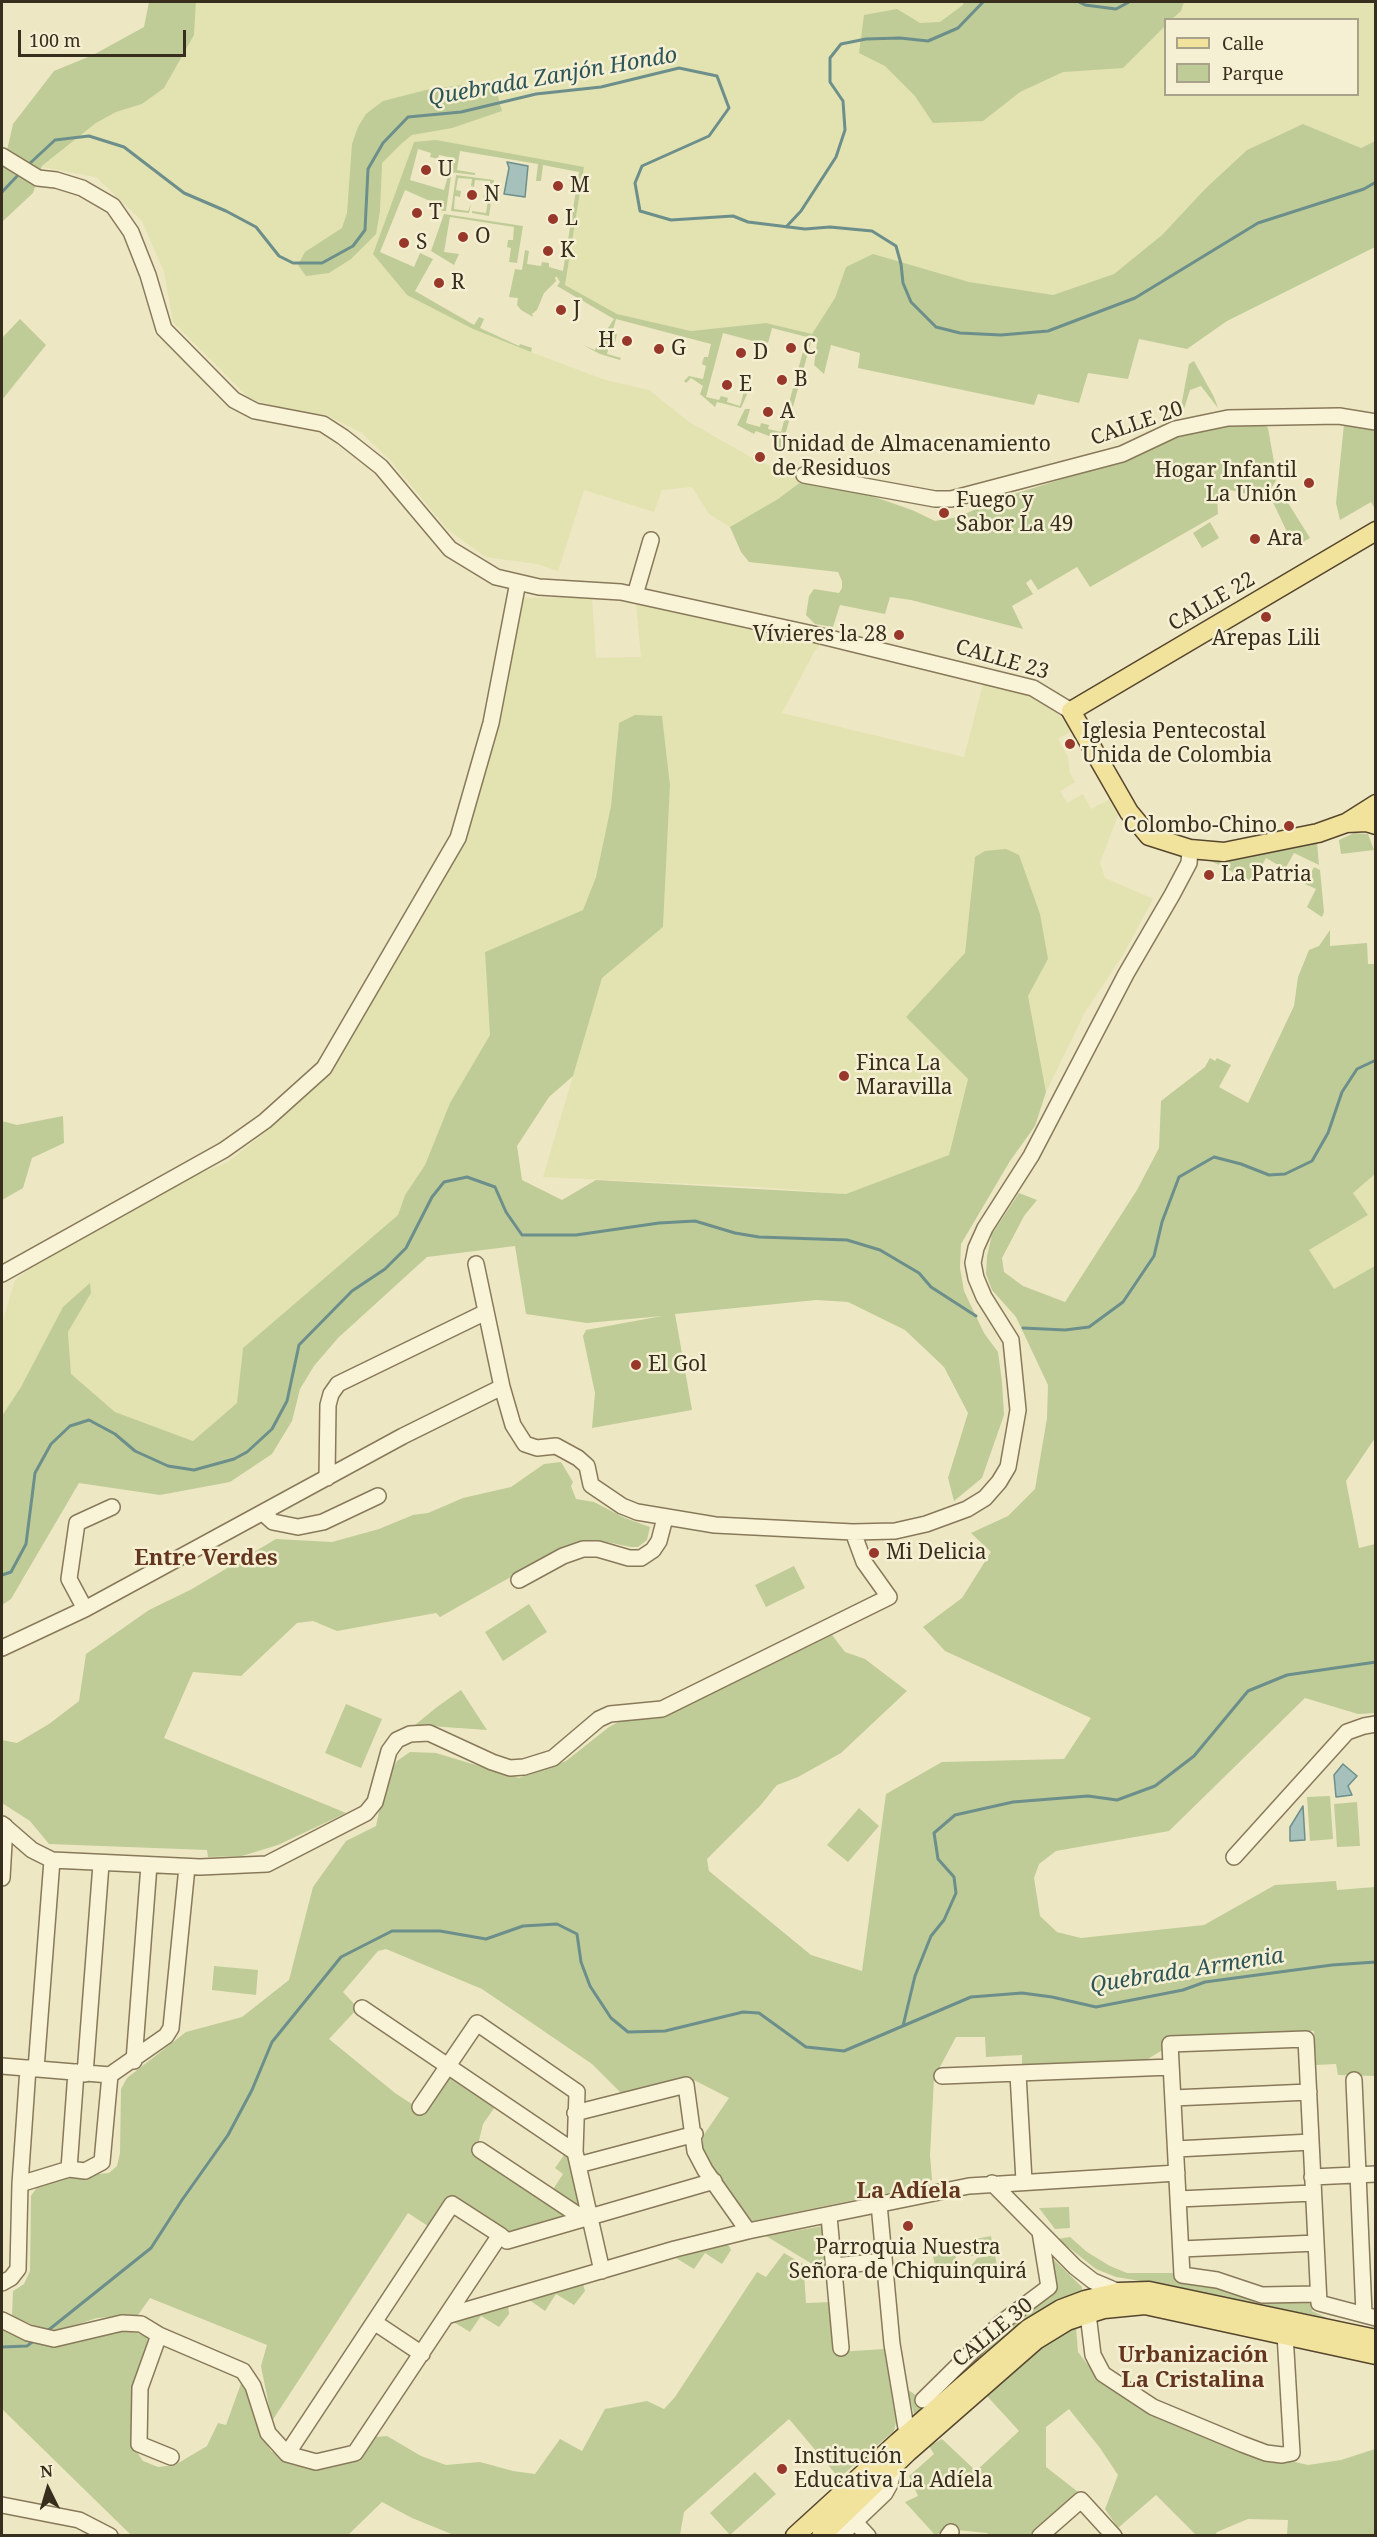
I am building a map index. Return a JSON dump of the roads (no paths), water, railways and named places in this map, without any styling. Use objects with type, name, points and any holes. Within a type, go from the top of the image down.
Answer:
[{"type":"main road","name":"CALLE 22","points":[[1071,711],[1376,531]]},
{"type":"main road","name":"CALLE 23","points":[[1071,711],[1129,812],[1149,836],[1190,849],[1224,852],[1318,833],[1346,823],[1376,804]]},
{"type":"main road","points":[[1346,823],[1366,822],[1376,825]]},
{"type":"main road","name":"CALLE 30","points":[[795,2535],[1028,2329],[1044,2318],[1085,2300],[1135,2290],[1162,2293],[1376,2339]]},
{"type":"main road","name":"CALLE 30","points":[[821,2535],[895,2463],[1036,2340],[1067,2321],[1088,2314],[1104,2309],[1145,2305],[1376,2355]]},
{"type":"street","name":"CALLE 23","points":[[3,158],[38,178],[56,180],[81,188],[113,206],[131,232],[148,275],[164,329],[234,400],[255,411],[323,424],[343,437],[381,467],[450,549],[496,577],[539,587],[621,592],[813,634],[1032,688],[1071,711]]},
{"type":"street","name":"CALLE 20","points":[[804,475],[935,499],[951,499],[1122,454],[1175,429],[1228,417],[1339,416],[1376,422]]},
{"type":"street","points":[[635,595],[651,540]]},
{"type":"street","points":[[2,1274],[224,1150],[265,1121],[324,1068],[458,838],[491,723],[518,582]]},
{"type":"street","points":[[476,1264],[502,1387],[513,1425],[525,1444],[537,1448],[556,1446],[578,1458],[587,1466],[591,1485],[622,1506],[665,1518],[724,1526],[853,1532],[895,1531],[926,1524],[967,1509],[985,1498],[1008,1467],[1018,1410],[1011,1340],[984,1298],[976,1278],[973,1263],[976,1248],[985,1228],[1031,1156],[1126,974],[1172,895],[1189,863],[1190,849]]},
{"type":"street","points":[[327,1478],[328,1405],[331,1394],[338,1384],[486,1312]]},
{"type":"street","points":[[2,1648],[85,1609],[403,1436],[502,1387]]},
{"type":"street","points":[[263,1513],[273,1522],[298,1527],[323,1522],[378,1497]]},
{"type":"street","points":[[85,1609],[69,1579],[77,1523],[112,1507]]},
{"type":"street","points":[[519,1580],[563,1556],[583,1549],[598,1549],[629,1558],[641,1558],[653,1550],[659,1541],[665,1518]]},
{"type":"street","points":[[3,1825],[32,1850],[52,1860],[187,1867],[267,1864],[366,1813],[375,1802],[389,1751],[397,1740],[410,1734],[429,1733],[492,1762],[510,1768],[524,1767],[553,1758],[598,1719],[610,1714],[662,1709],[890,1598],[864,1562],[853,1532]]},
{"type":"street","points":[[1234,1857],[1347,1732],[1376,1724]]},
{"type":"street","points":[[2,1878],[3,1825]]},
{"type":"street","points":[[2,2283],[11,2278],[18,2269],[20,2184],[52,1860]]},
{"type":"street","points":[[69,2169],[81,2073],[101,1864]]},
{"type":"street","points":[[134,2061],[149,1865]]},
{"type":"street","points":[[2,2066],[110,2075],[134,2061],[166,2037],[171,2028],[187,1867]]},
{"type":"street","points":[[362,2008],[577,2158],[695,2134]]},
{"type":"street","points":[[420,2107],[477,2023],[577,2092],[575,2113],[577,2158],[586,2218],[602,2271]]},
{"type":"street","points":[[1318,2299],[1306,2039],[1170,2044],[1182,2275],[1217,2280],[1262,2295],[1318,2299],[1370,2316],[1358,2175],[1354,2080]]},
{"type":"street","points":[[942,2076],[1171,2067]]},
{"type":"street","points":[[1018,2074],[1024,2181]]},
{"type":"street","points":[[20,2184],[69,2169],[85,2171],[102,2162],[110,2075]]},
{"type":"street","points":[[575,2113],[686,2085],[695,2134],[695,2151],[748,2231]]},
{"type":"street","points":[[1173,2098],[1309,2092]]},
{"type":"street","points":[[1176,2149],[1311,2142]]},
{"type":"street","points":[[480,2150],[586,2218]]},
{"type":"street","points":[[446,2316],[748,2231],[969,2186],[1177,2173]]},
{"type":"street","points":[[1178,2199],[1312,2185],[1358,2175],[1376,2174]]},
{"type":"street","points":[[287,2454],[452,2204],[507,2241],[714,2181]]},
{"type":"street","points":[[992,2183],[1094,2282],[1119,2292]]},
{"type":"street","points":[[879,2204],[892,2344],[907,2434]]},
{"type":"street","points":[[829,2216],[841,2348]]},
{"type":"street","points":[[923,2400],[1001,2323],[1049,2287],[1040,2232]]},
{"type":"street","points":[[2,2320],[28,2333],[54,2339],[122,2323],[141,2324],[159,2335],[243,2371],[253,2386],[268,2433],[287,2454],[316,2462],[355,2453],[500,2235]]},
{"type":"street","points":[[1181,2249],[1316,2243]]},
{"type":"street","points":[[834,2266],[884,2261]]},
{"type":"street","points":[[1088,2314],[1093,2355],[1103,2374],[1153,2407],[1266,2453],[1282,2455],[1292,2452],[1285,2334]]},
{"type":"street","points":[[374,2322],[422,2354]]},
{"type":"street","points":[[159,2335],[140,2388],[139,2444],[171,2457]]},
{"type":"street","points":[[840,2535],[885,2493],[891,2484],[895,2463]]},
{"type":"street","points":[[1040,2535],[1081,2500],[1114,2535]]},
{"type":"street","points":[[2,2505],[79,2520],[110,2535]]},
{"type":"street","points":[[855,2522],[868,2535]]},
{"type":"water","points":[[507,162],[528,166],[525,197],[504,194],[509,168]]},
{"type":"water","points":[[1343,1764],[1357,1776],[1348,1786],[1352,1795],[1336,1797],[1334,1775]]},
{"type":"water","points":[[1303,1806],[1305,1840],[1290,1841],[1290,1827]]},
{"type":"waterway","points":[[786,227],[801,211],[836,157],[845,130],[843,101],[830,82],[830,58],[841,44],[866,39],[900,38],[928,41],[958,28],[983,2]]},
{"type":"waterway","points":[[1079,2],[1085,5],[1116,9],[1129,2]]},
{"type":"waterway","name":"Quebrada Zanjón Hondo","points":[[27,166],[55,140],[89,136],[124,147],[184,193],[256,227],[279,256],[293,263],[322,263],[353,246],[365,230],[368,169],[383,143],[408,117],[461,112],[536,94],[601,87],[679,68],[717,76],[729,108],[709,136],[642,166],[635,183],[640,211],[671,220],[733,216],[748,222],[805,229],[830,227],[872,231],[896,246],[903,283],[911,302],[936,327],[960,333],[1001,335],[1048,331],[1135,298],[1258,223],[1364,189],[1376,182]]},
{"type":"waterway","name":"Quebrada Zanjón Hondo","points":[[2,192],[20,173]]},
{"type":"waterway","points":[[1023,1328],[1065,1330],[1089,1327],[1123,1302],[1154,1256],[1162,1222],[1179,1177],[1214,1157],[1269,1175],[1285,1174],[1312,1161],[1328,1133],[1342,1092],[1357,1069],[1376,1060]]},
{"type":"waterway","points":[[2,1575],[11,1572],[26,1544],[35,1473],[51,1444],[70,1426],[89,1420],[115,1434],[135,1451],[168,1466],[194,1470],[234,1459],[247,1452],[272,1429],[287,1401],[299,1345],[352,1291],[385,1269],[406,1248],[432,1197],[444,1182],[467,1177],[495,1187],[506,1212],[522,1235],[576,1235],[659,1223],[695,1221],[735,1233],[759,1237],[847,1240],[880,1250],[919,1273],[931,1287],[976,1316]]},
{"type":"waterway","points":[[903,2026],[915,1976],[931,1936],[944,1920],[956,1893],[954,1877],[938,1859],[934,1833],[955,1815],[1013,1802],[1088,1796],[1117,1800],[1155,1786],[1194,1756],[1248,1691],[1287,1675],[1376,1662]]},
{"type":"waterway","name":"Quebrada Armenia","points":[[46,2332],[151,2248],[228,2135],[252,2090],[272,2042],[341,1957],[392,1931],[440,1931],[486,1939],[523,1926],[557,1924],[577,1934],[581,1962],[590,1986],[611,2018],[628,2032],[665,2031],[743,2012],[759,2013],[806,2047],[844,2051],[971,1997],[1022,1993],[1096,2007],[1183,1990],[1205,1982],[1332,1965],[1376,1962]]},
{"type":"waterway","name":"Quebrada Armenia","points":[[2,2347],[27,2346],[36,2339]]},
{"type":"place","name":"U","points":[[426,170]]},
{"type":"place","name":"M","points":[[558,186]]},
{"type":"place","name":"N","points":[[472,195]]},
{"type":"place","name":"T","points":[[417,213]]},
{"type":"place","name":"L","points":[[553,219]]},
{"type":"place","name":"O","points":[[463,237]]},
{"type":"place","name":"S","points":[[404,243]]},
{"type":"place","name":"K","points":[[548,251]]},
{"type":"place","name":"R","points":[[439,283]]},
{"type":"place","name":"J","points":[[561,310]]},
{"type":"place","name":"H","points":[[627,341]]},
{"type":"place","name":"C","points":[[791,348]]},
{"type":"place","name":"G","points":[[659,349]]},
{"type":"place","name":"D","points":[[741,353]]},
{"type":"place","name":"B","points":[[782,380]]},
{"type":"place","name":"E","points":[[727,385]]},
{"type":"place","name":"A","points":[[768,412]]},
{"type":"place","name":"Unidad de Almacenamiento de Residuos","points":[[760,457]]},
{"type":"place","name":"Hogar Infantil La Unión","points":[[1309,483]]},
{"type":"place","name":"Fuego y Sabor La 49","points":[[944,513]]},
{"type":"place","name":"Ara","points":[[1255,539]]},
{"type":"place","name":"Arepas Lili","points":[[1266,617]]},
{"type":"place","name":"Vívieres la 28","points":[[899,635]]},
{"type":"place","name":"Iglesia Pentecostal Unida de Colombia","points":[[1070,744]]},
{"type":"place","name":"Colombo-Chino","points":[[1289,826]]},
{"type":"place","name":"La Patria","points":[[1209,875]]},
{"type":"place","name":"Finca La Maravilla","points":[[844,1076]]},
{"type":"place","name":"El Gol","points":[[636,1365]]},
{"type":"place","name":"Mi Delicia","points":[[874,1553]]},
{"type":"place","name":"Parroquia Nuestra Señora de Chiquinquirá","points":[[908,2226]]},
{"type":"place","name":"Institución Educativa La Adíela","points":[[782,2469]]},
{"type":"district","name":"Entre Verdes","points":[[206,1559]]},
{"type":"district","name":"La Adíela","points":[[909,2192]]},
{"type":"district","name":"Urbanización La Cristalina","points":[[1193,2368]]}]
